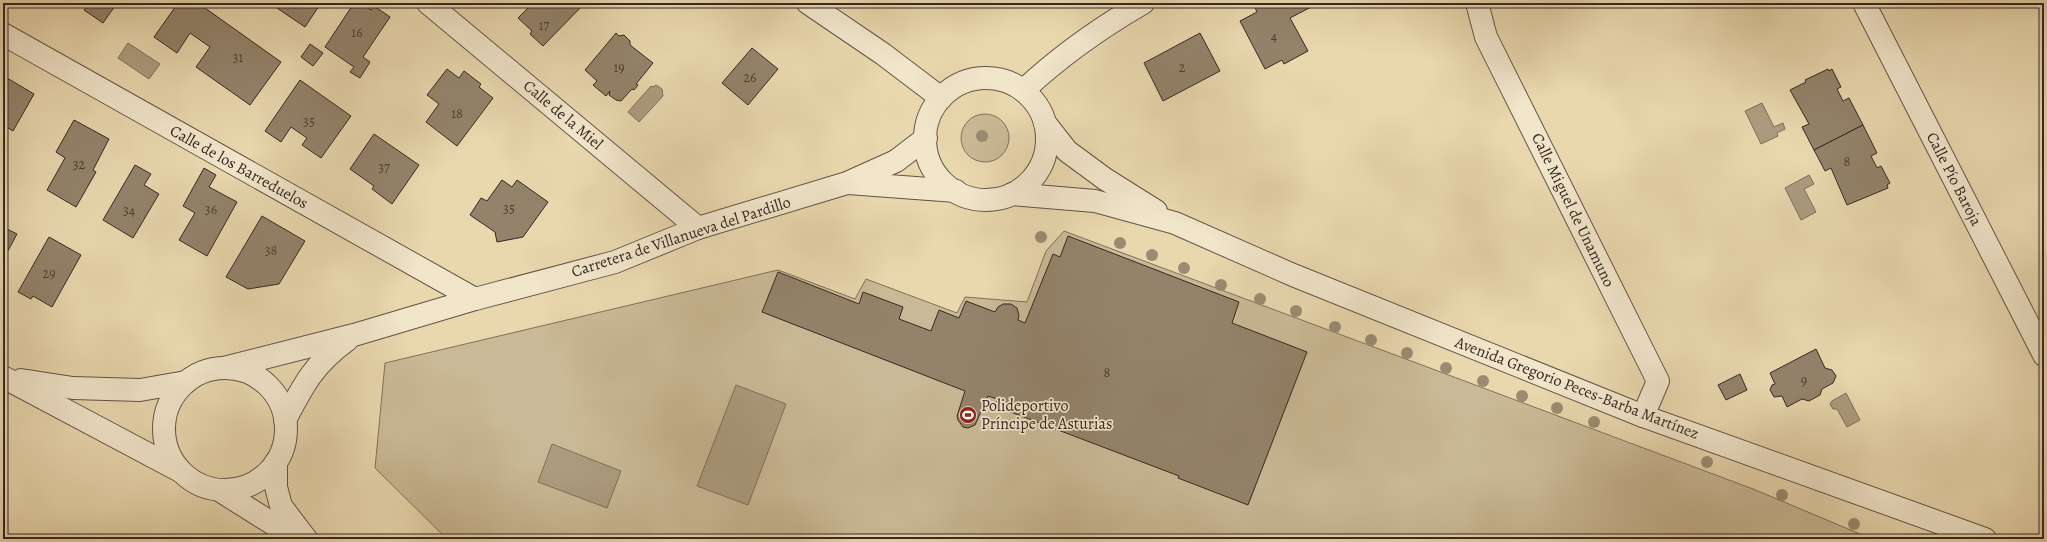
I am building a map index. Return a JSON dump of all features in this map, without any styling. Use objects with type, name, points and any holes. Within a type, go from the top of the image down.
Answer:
[{"type":"street","name":"Calle de la Miel","points":[[428,3],[698,228]]},
{"type":"street","points":[[808,3],[883,54],[941,98]]},
{"type":"street","points":[[1024,90],[1052,63],[1114,20],[1143,3]]},
{"type":"street","name":"Calle Miguel de Unamuno","points":[[1477,3],[1486,37],[1658,381],[1644,416]]},
{"type":"street","name":"Calle Pío Baroja","points":[[1864,3],[2044,355]]},
{"type":"street","name":"Calle de los Barreduelos","points":[[3,34],[475,299]]},
{"type":"street","points":[[990,78],[1008,81],[1024,90],[1037,104],[1045,123],[1047,139],[1042,161],[1037,172],[1026,185],[1012,194],[998,199],[969,197],[956,191],[936,174],[927,150],[926,138],[930,116],[941,98],[955,86],[978,79],[990,78]]},
{"type":"street","name":"Avenida Gregorio Peces-Barba Martínez","points":[[1045,123],[1067,150],[1105,179],[1175,223],[1293,275],[1644,416],[1985,539]]},
{"type":"street","name":"Carretera de Villanueva del Pardillo","points":[[224,368],[354,335],[475,299],[615,262],[698,228],[847,183],[896,161],[926,138]]},
{"type":"street","name":"Carretera de Villanueva del Pardillo","points":[[847,183],[956,191]]},
{"type":"street","name":"Avenida Gregorio Peces-Barba Martínez","points":[[1012,194],[1095,202],[1175,223]]},
{"type":"street","name":"Carretera de Villanueva del Pardillo","points":[[285,420],[314,368],[333,350],[354,335]]},
{"type":"street","points":[[224,368],[242,371],[258,378],[266,385],[280,403],[285,420],[286,435],[283,449],[276,462],[265,475],[251,484],[236,489],[219,490],[204,487],[191,480],[180,471],[3,377],[73,388],[140,390],[186,382],[204,372],[224,368]]},
{"type":"street","points":[[180,471],[169,454],[164,435],[166,416],[173,397],[186,382]]},
{"type":"street","points":[[276,462],[276,487],[281,506],[306,539]]},
{"type":"street","points":[[219,490],[297,539]]},
{"type":"shaded area","points":[[128,43],[160,64],[149,79],[118,58]]},
{"type":"shaded area","points":[[656,85],[662,89],[663,96],[639,122],[628,112],[651,86],[653,87]]},
{"type":"shaded area","points":[[1762,103],[1774,127],[1783,123],[1785,129],[1777,133],[1778,136],[1761,144],[1745,111]]},
{"type":"shaded area","points":[[985,114],[994,116],[1002,121],[1007,129],[1009,138],[1007,147],[1002,155],[994,160],[985,162],[976,160],[968,155],[963,147],[961,138],[963,129],[968,121],[976,116]]},
{"type":"shaded area","points":[[1809,175],[1814,184],[1804,189],[1816,212],[1801,220],[1785,188]]},
{"type":"shaded area","name":"Polideportivo Príncipe de Asturias","points":[[1064,231],[1753,489],[1872,539],[447,539],[375,468],[385,363],[778,270],[855,299],[866,279],[957,313],[965,297],[1027,302],[1046,251]]},
{"type":"shaded area","points":[[736,385],[786,404],[748,505],[697,486]]},
{"type":"shaded area","points":[[1846,393],[1860,420],[1847,427],[1837,409],[1833,409],[1830,404],[1832,401]]},
{"type":"shaded area","points":[[552,444],[621,471],[607,508],[538,482]]},
{"type":"building","points":[[89,3],[117,3],[103,23],[84,10]]},
{"type":"building","points":[[178,3],[198,3],[281,62],[250,105],[196,67],[210,47],[190,33],[177,53],[154,37]]},
{"type":"building","points":[[276,3],[321,3],[305,27],[274,6]]},
{"type":"building","points":[[354,3],[361,3],[371,10],[374,6],[390,17],[363,57],[370,62],[360,78],[350,72],[354,67],[325,47]]},
{"type":"building","points":[[533,3],[585,3],[543,46],[530,34],[532,31],[518,18]]},
{"type":"building","points":[[1253,3],[1311,3],[1313,6],[1290,18],[1308,51],[1284,64],[1282,60],[1265,69],[1240,21],[1257,12]]},
{"type":"building","points":[[616,33],[619,36],[624,35],[630,41],[630,45],[653,63],[636,84],[638,85],[634,90],[632,89],[621,101],[616,100],[609,95],[610,91],[606,96],[593,85],[597,81],[585,70]]},
{"type":"building","points":[[1200,33],[1220,71],[1163,101],[1144,63]]},
{"type":"building","points":[[310,44],[323,53],[313,66],[301,57]]},
{"type":"building","points":[[752,48],[778,69],[748,105],[722,83]]},
{"type":"building","points":[[447,69],[459,78],[464,71],[481,84],[479,87],[493,98],[457,146],[426,122],[439,104],[427,95]]},
{"type":"building","points":[[1828,69],[1829,71],[1832,69],[1841,87],[1837,89],[1843,101],[1849,98],[1863,125],[1814,150],[1802,127],[1809,124],[1790,90],[1806,82],[1805,80]]},
{"type":"building","points":[[7,78],[34,94],[13,131],[3,125],[3,85]]},
{"type":"building","points":[[300,80],[351,116],[321,158],[302,145],[307,138],[291,127],[281,142],[265,131]]},
{"type":"building","points":[[74,120],[109,139],[93,170],[96,172],[76,207],[47,190],[65,158],[56,152]]},
{"type":"building","points":[[1863,125],[1877,153],[1871,156],[1877,168],[1881,166],[1890,183],[1887,185],[1888,188],[1847,205],[1831,168],[1825,171],[1814,150]]},
{"type":"building","points":[[374,134],[419,165],[392,204],[372,189],[374,186],[350,169]]},
{"type":"building","points":[[135,165],[151,174],[144,185],[159,194],[133,238],[103,220]]},
{"type":"building","points":[[204,168],[216,175],[209,187],[237,202],[207,256],[179,240],[195,213],[183,206]]},
{"type":"building","points":[[502,180],[512,187],[517,180],[548,202],[523,237],[497,242],[495,232],[470,215],[481,198],[487,201]]},
{"type":"building","points":[[262,216],[305,241],[279,284],[248,289],[226,277]]},
{"type":"building","points":[[3,227],[17,234],[3,260]]},
{"type":"building","points":[[1068,236],[1239,302],[1232,323],[1307,352],[1248,505],[1178,478],[1179,476],[995,406],[997,399],[988,396],[975,425],[968,428],[963,427],[957,416],[965,391],[762,312],[778,272],[859,304],[863,292],[903,307],[899,319],[931,331],[939,310],[959,318],[966,301],[995,312],[998,307],[1003,304],[1011,304],[1017,308],[1019,315],[1018,320],[1025,323],[1053,254],[1060,257]]},
{"type":"building","points":[[49,237],[81,255],[52,307],[33,296],[31,299],[18,292]]},
{"type":"building","points":[[1816,349],[1825,368],[1832,370],[1836,376],[1833,383],[1822,389],[1820,395],[1809,401],[1802,399],[1787,407],[1782,396],[1774,397],[1770,390],[1772,385],[1775,384],[1770,373]]},
{"type":"building","points":[[1740,374],[1747,390],[1726,400],[1718,385]]},
{"type":"place","name":"Polideportivo Príncipe de Asturias","points":[[968,415]]}]
